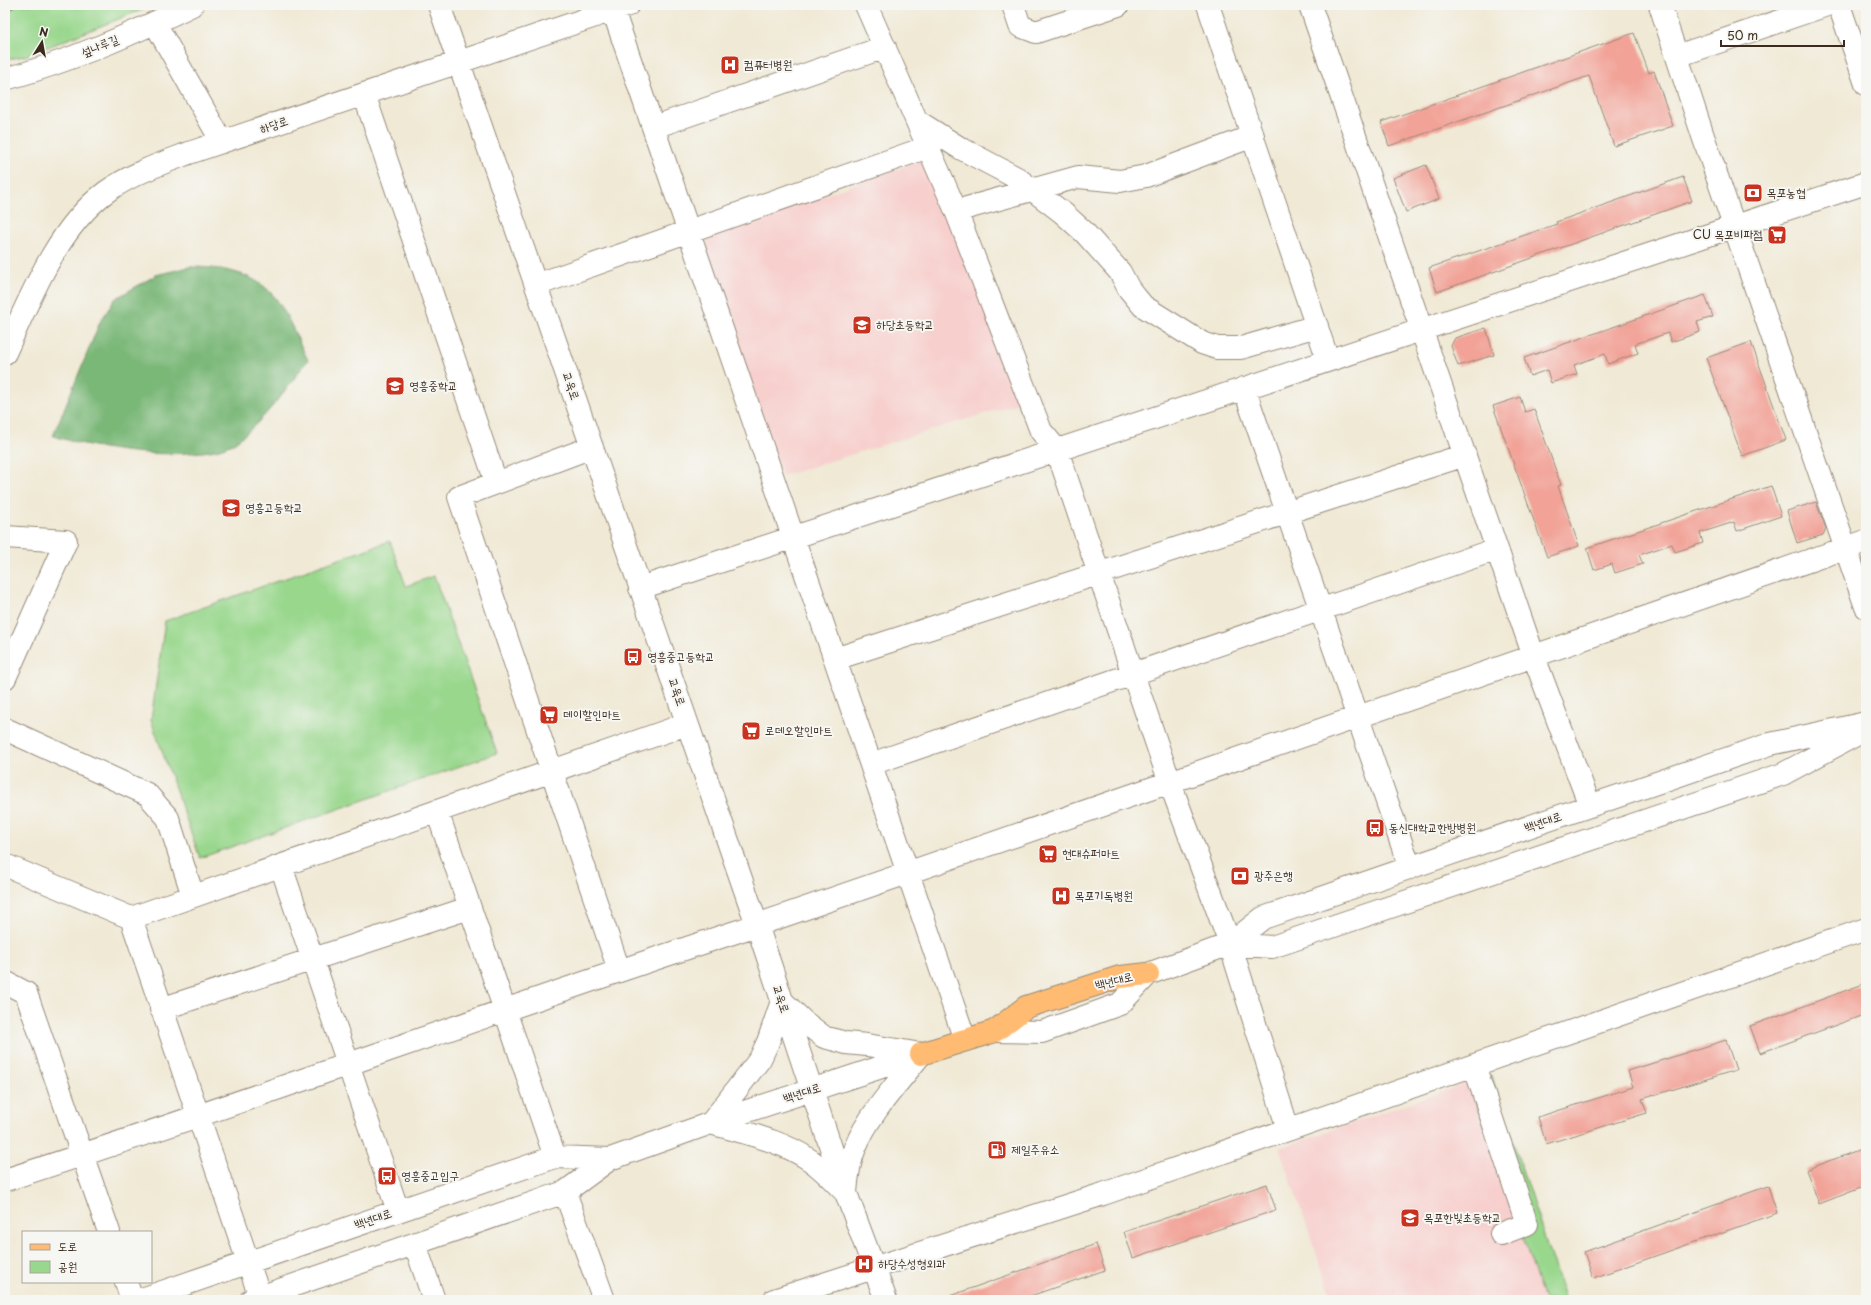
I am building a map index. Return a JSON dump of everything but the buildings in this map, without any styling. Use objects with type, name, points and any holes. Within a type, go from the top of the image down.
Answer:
[{"type":"main road","name":"백년대로","points":[[921,1054],[995,1031],[1026,1007],[1120,977],[1148,974]]},
{"type":"street","name":"섶나루길","points":[[5,79],[81,53],[155,23],[192,5]]},
{"type":"street","name":"교육로","points":[[439,5],[757,925],[846,1193],[886,1300]]},
{"type":"street","points":[[866,5],[956,211],[1041,431],[1057,450],[1170,782],[1230,944],[1288,1129]]},
{"type":"street","points":[[1013,5],[1020,26],[1036,32],[1118,5]]},
{"type":"street","points":[[1208,5],[1328,360]]},
{"type":"street","points":[[1310,5],[1534,657],[1590,806]]},
{"type":"street","points":[[1660,5],[1734,226],[1866,607]]},
{"type":"street","points":[[1677,56],[1827,5]]},
{"type":"street","points":[[1839,5],[1866,84]]},
{"type":"street","points":[[621,8],[654,127],[965,1040]]},
{"type":"street","name":"하당로","points":[[5,353],[12,319],[53,253],[86,211],[105,193],[126,179],[156,165],[222,142],[621,8]]},
{"type":"street","points":[[155,23],[222,142]]},
{"type":"street","points":[[654,127],[885,47]]},
{"type":"street","points":[[364,94],[496,482]]},
{"type":"street","points":[[917,121],[960,148],[1017,178],[1063,213],[1084,232],[1120,272],[1129,289],[1143,306],[1202,343],[1216,348],[1241,348],[1317,326]]},
{"type":"street","points":[[956,211],[1030,189],[1078,177],[1120,181],[1146,176],[1253,136]]},
{"type":"street","points":[[536,285],[928,147]]},
{"type":"street","points":[[640,588],[1866,183]]},
{"type":"street","points":[[1244,388],[1410,868]]},
{"type":"street","points":[[592,447],[459,497],[619,970]]},
{"type":"street","points":[[835,659],[1465,455]]},
{"type":"street","points":[[5,537],[66,540],[5,678]]},
{"type":"street","points":[[5,1180],[198,1116],[619,970],[757,925],[1866,541]]},
{"type":"street","points":[[871,764],[1497,549]]},
{"type":"street","name":"백년대로","points":[[995,1031],[1042,1032],[1120,1004],[1148,974],[1230,944],[1262,918],[1770,744],[1866,723]]},
{"type":"street","points":[[5,865],[131,918],[687,724]]},
{"type":"street","points":[[5,729],[147,794],[168,818],[193,896]]},
{"type":"street","name":"백년대로","points":[[1230,944],[1272,947],[1783,774],[1866,730]]},
{"type":"street","points":[[436,811],[555,1157]]},
{"type":"street","points":[[281,866],[398,1211]]},
{"type":"street","points":[[161,1008],[469,908]]},
{"type":"street","points":[[131,918],[248,1262],[257,1299]]},
{"type":"street","points":[[774,1300],[1103,1194],[1866,929]]},
{"type":"street","points":[[5,982],[26,993],[109,1231]]},
{"type":"street","points":[[782,1001],[803,1021],[824,1037],[846,1043],[921,1054],[862,1133],[855,1148],[848,1173],[846,1193],[811,1161],[797,1152],[783,1146],[711,1123],[760,1060],[768,1042],[782,1001]]},
{"type":"street","name":"백년대로","points":[[257,1299],[566,1192],[610,1159],[711,1123],[921,1054]]},
{"type":"street","points":[[1474,1066],[1527,1224],[1501,1234]]},
{"type":"street","name":"백년대로","points":[[139,1300],[555,1157],[610,1159]]},
{"type":"street","points":[[566,1192],[604,1300]]},
{"type":"street","points":[[415,1244],[434,1300]]},
{"type":"street","points":[[126,1283],[132,1300]]},
{"type":"path","points":[[5,10],[19,5]]},
{"type":"shaded area","name":"하당초등학교","points":[[930,157],[1022,402],[782,476],[705,247],[709,237]]},
{"type":"shaded area","name":"목포한빛초등학교","points":[[1470,1082],[1544,1300],[1333,1300],[1279,1148]]},
{"type":"green space","points":[[5,5],[154,5],[25,56],[5,60]]},
{"type":"green space","points":[[189,267],[226,270],[249,277],[269,291],[277,300],[308,360],[274,404],[246,434],[235,442],[219,449],[207,451],[172,454],[137,452],[87,445],[53,436],[100,322],[115,299],[156,275]]},
{"type":"green space","points":[[390,541],[406,586],[434,576],[497,753],[200,858],[151,720],[165,621]]},
{"type":"green space","points":[[1491,1075],[1565,1300],[1544,1300],[1470,1082]]},
{"type":"place","name":"컴퓨터병원","points":[[730,65]]},
{"type":"place","name":"목포농협","points":[[1753,193]]},
{"type":"place","name":"CU 목포비파점","points":[[1777,235]]},
{"type":"place","name":"하당초등학교","points":[[862,325]]},
{"type":"place","name":"영흥중학교","points":[[395,386]]},
{"type":"place","name":"영흥고등학교","points":[[231,508]]},
{"type":"place","name":"영흥중고등학교","points":[[633,657]]},
{"type":"place","name":"데이할인마트","points":[[549,715]]},
{"type":"place","name":"로데오할인마트","points":[[751,731]]},
{"type":"place","name":"동신대학교한방병원","points":[[1375,828]]},
{"type":"place","name":"현대슈퍼마트","points":[[1048,854]]},
{"type":"place","name":"광주은행","points":[[1240,876]]},
{"type":"place","name":"목포기독병원","points":[[1061,896]]},
{"type":"place","name":"제일주유소","points":[[997,1150]]},
{"type":"place","name":"영흥중고입구","points":[[387,1176]]},
{"type":"place","name":"목포한빛초등학교","points":[[1410,1218]]},
{"type":"place","name":"하당수성형외과","points":[[864,1264]]}]
